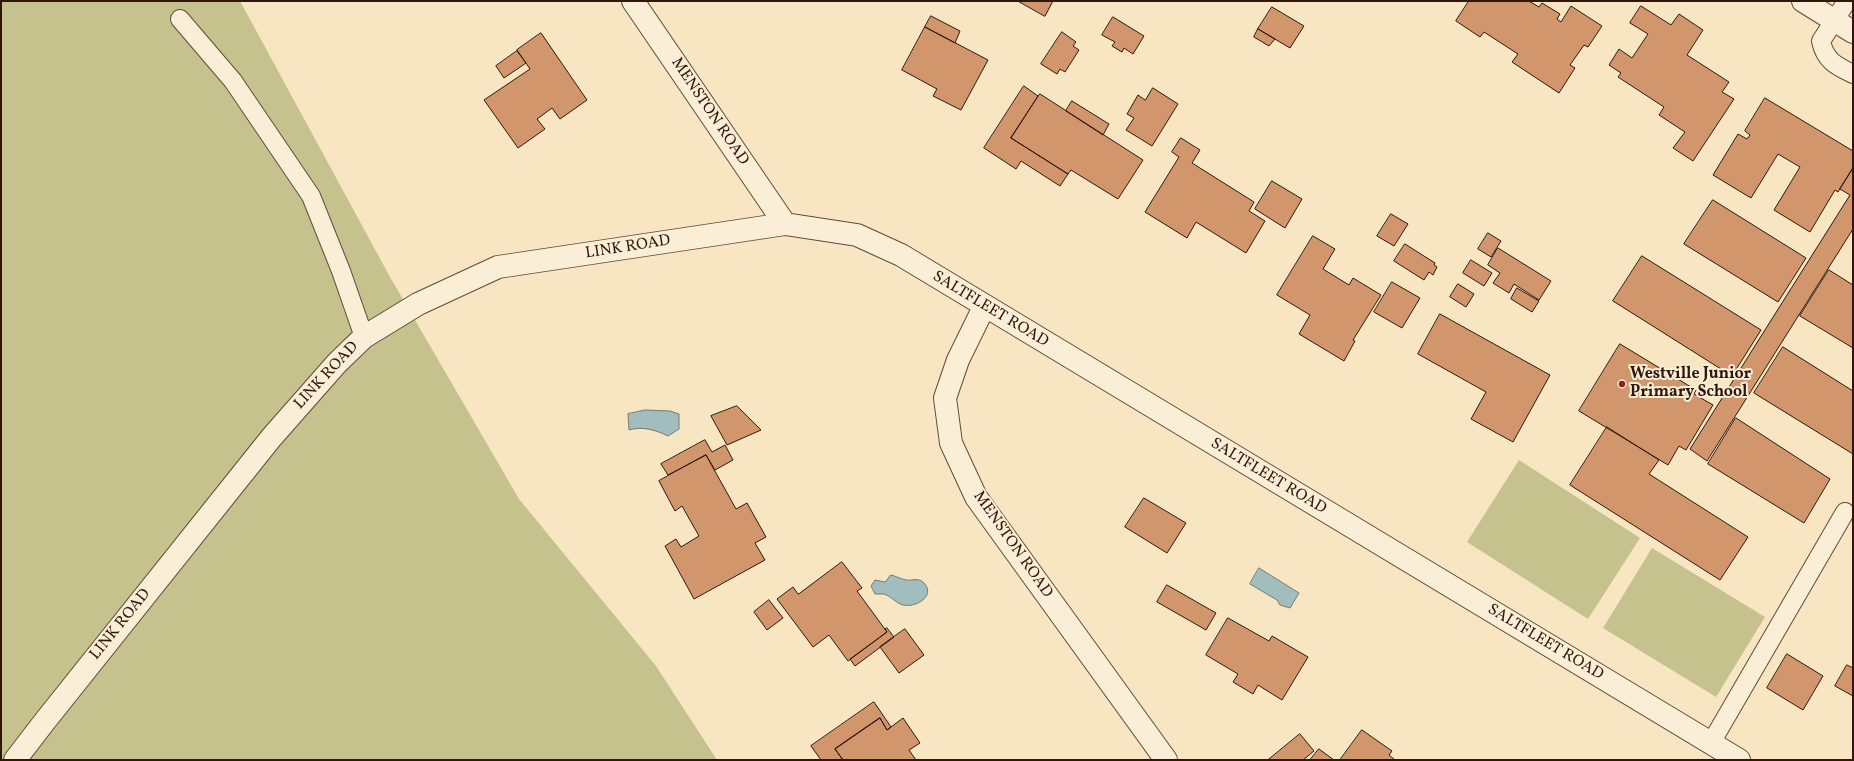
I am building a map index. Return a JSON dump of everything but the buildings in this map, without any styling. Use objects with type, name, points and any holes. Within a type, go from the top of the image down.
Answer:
[{"type":"street","name":"MENSTON ROAD","points":[[633,1],[785,224]]},
{"type":"street","points":[[1803,1],[1844,27]]},
{"type":"street","name":"SALTFLEET ROAD","points":[[785,224],[857,235],[901,255],[984,307],[1739,760]]},
{"type":"street","name":"LINK ROAD","points":[[15,760],[271,438],[337,363],[364,337],[418,304],[498,267],[785,224]]},
{"type":"street","name":"MENSTON ROAD","points":[[984,307],[958,360],[946,398],[951,443],[976,497],[1166,760]]},
{"type":"lane","points":[[1847,1],[1844,27],[1826,32],[1822,41],[1824,53],[1834,64],[1853,74]]},
{"type":"lane","points":[[180,19],[233,81],[311,196],[341,271],[364,337]]},
{"type":"lane","points":[[1711,743],[1845,512]]},
{"type":"shaded area","points":[[1,1],[240,1],[390,277],[519,499],[656,666],[717,760],[1,760]]},
{"type":"shaded area","points":[[1519,460],[1640,538],[1588,619],[1467,542]]},
{"type":"shaded area","points":[[1652,548],[1765,617],[1716,697],[1603,628]]},
{"type":"water","points":[[645,410],[670,411],[679,414],[679,429],[668,436],[649,429],[639,428],[629,430],[628,414]]},
{"type":"water","points":[[1259,568],[1299,593],[1290,608],[1280,605],[1277,600],[1250,584]]},
{"type":"water","points":[[891,575],[906,580],[922,581],[927,588],[928,592],[926,596],[919,603],[913,605],[903,605],[884,594],[875,594],[871,586],[875,580],[885,582]]},
{"type":"place","name":"Westville Junior Primary School","points":[[1622,384]]}]
